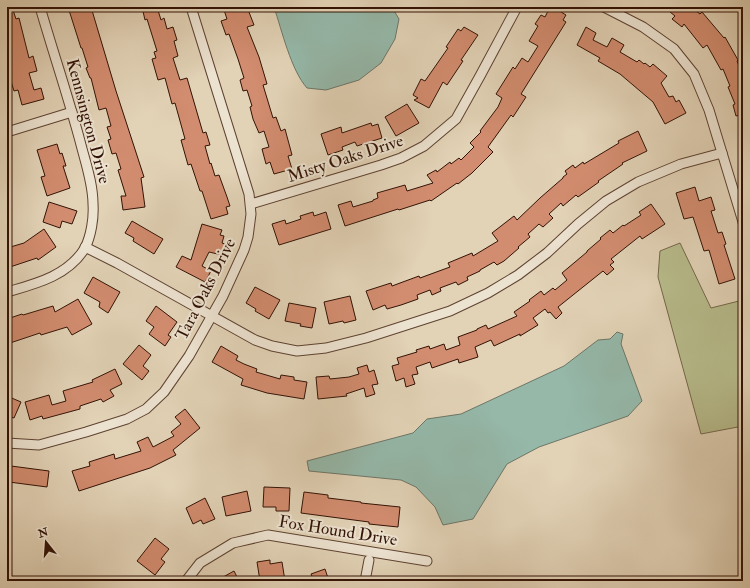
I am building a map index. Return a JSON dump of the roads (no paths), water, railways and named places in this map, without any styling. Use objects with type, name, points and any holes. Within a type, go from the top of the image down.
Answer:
[{"type":"street","name":"Kennsington Drive","points":[[7,292],[49,279],[71,264],[85,247],[92,223],[93,204],[88,171],[72,112],[40,7]]},
{"type":"street","name":"Tara Oaks Drive","points":[[7,443],[39,445],[127,420],[146,409],[164,392],[189,356],[226,289],[244,250],[248,237],[251,214],[250,204],[241,166],[191,7]]},
{"type":"street","name":"Misty Oaks Drive","points":[[250,204],[401,158],[424,146],[456,119],[517,7]]},
{"type":"street","points":[[604,7],[643,27],[674,49],[694,74],[709,110],[743,222]]},
{"type":"street","points":[[7,132],[72,112]]},
{"type":"street","points":[[85,247],[117,263],[255,340],[272,346],[297,351],[326,348],[450,311],[488,293],[518,275],[547,253],[578,224],[606,201],[632,186],[680,164],[722,153]]},
{"type":"street","name":"Fox Hound Drive","points":[[186,581],[200,563],[233,543],[268,535],[427,561]]},
{"type":"street","points":[[365,581],[368,560]]}]
